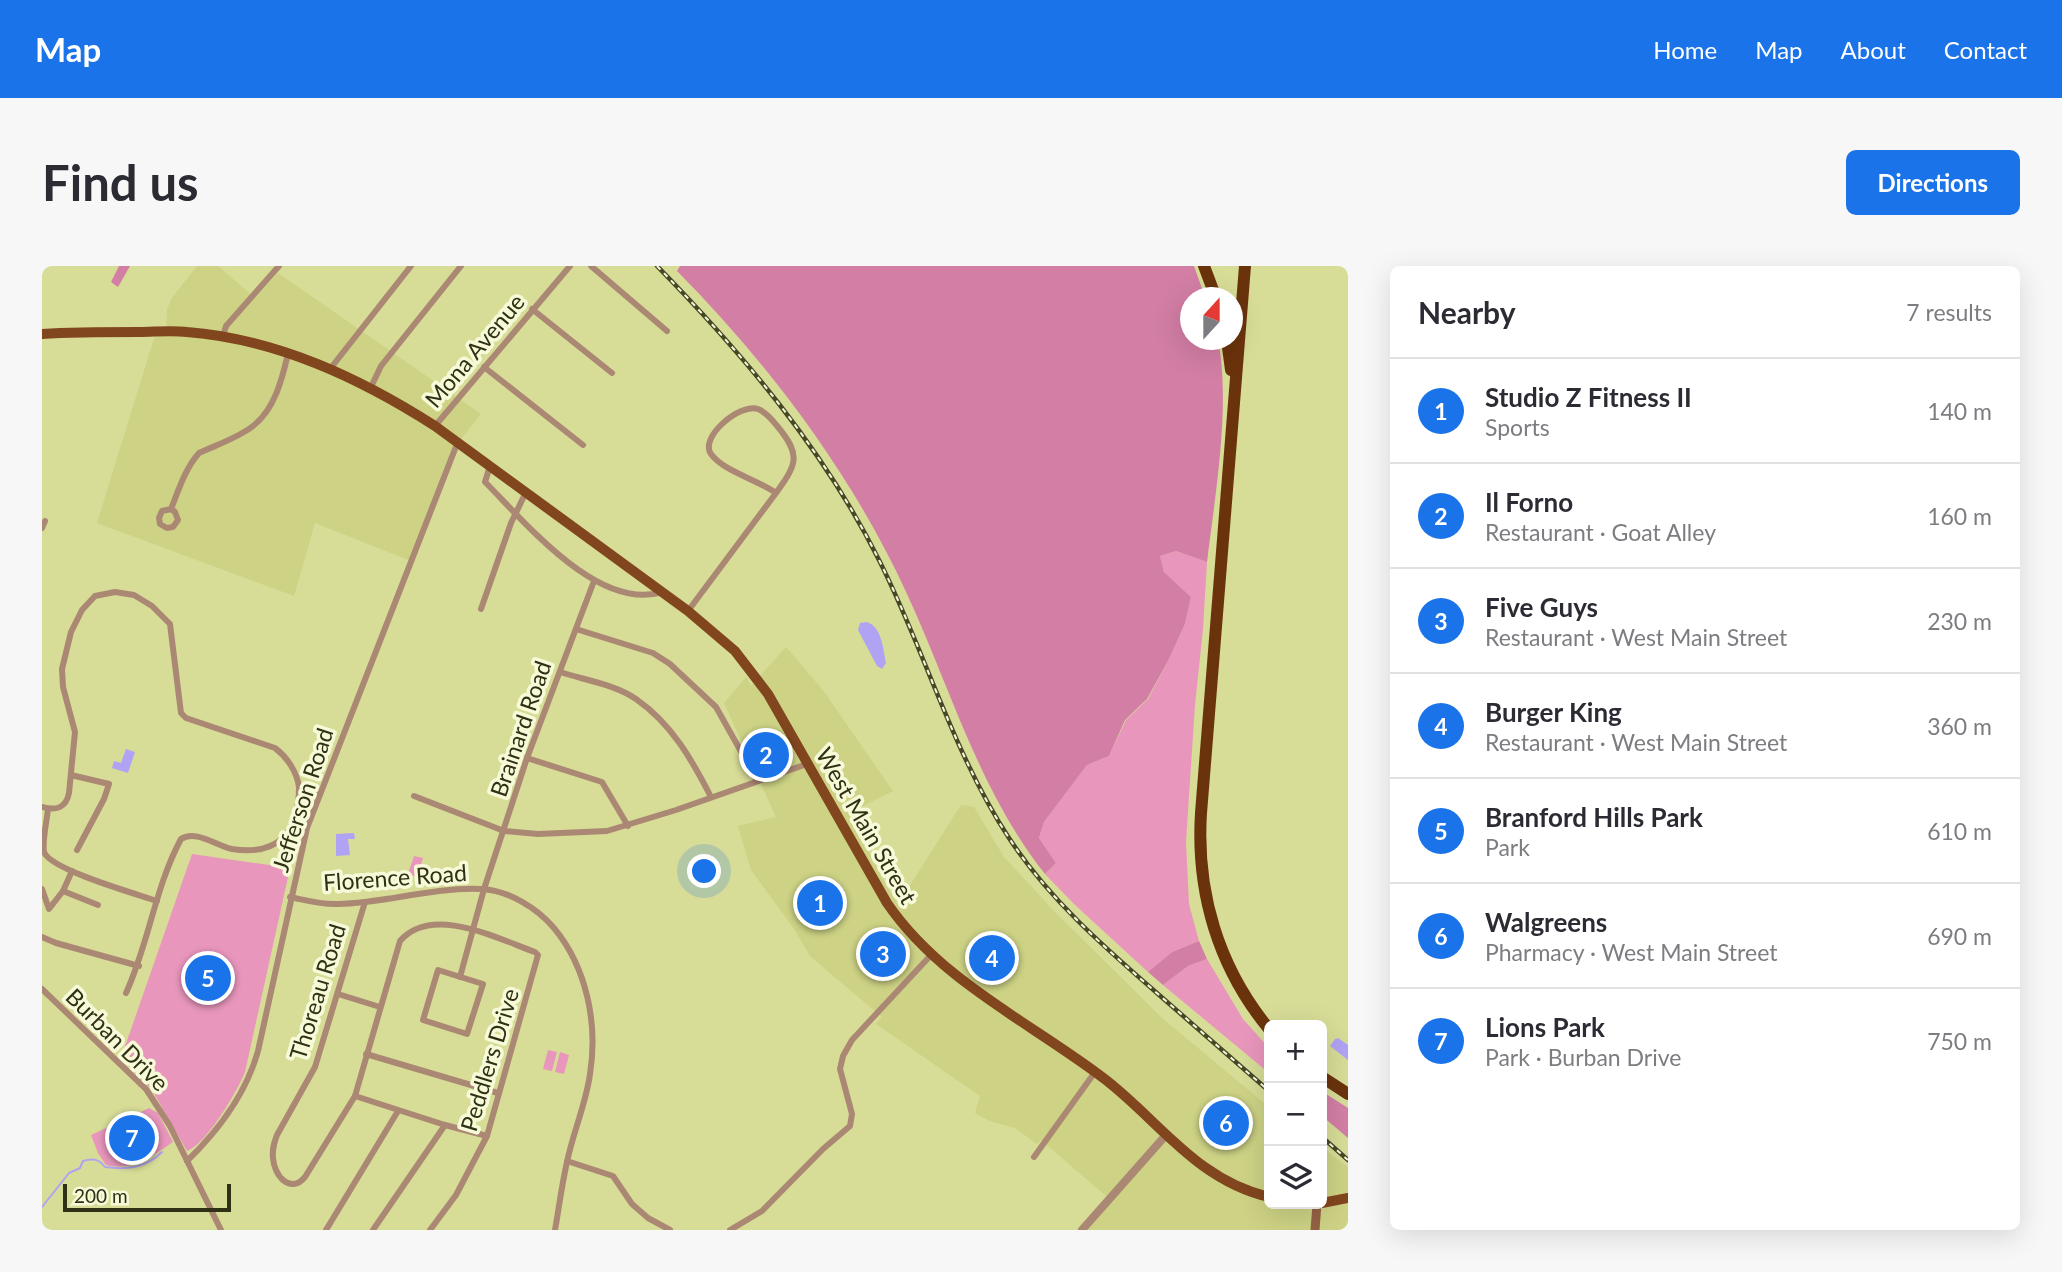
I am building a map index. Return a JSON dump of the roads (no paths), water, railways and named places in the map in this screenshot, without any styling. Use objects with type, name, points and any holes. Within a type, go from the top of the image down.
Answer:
[{"type":"highway","points":[[1204,266],[1212,287]]},
{"type":"highway","points":[[1245,266],[1201,813],[1200,856],[1206,901],[1222,951],[1242,992],[1264,1022]]},
{"type":"highway","points":[[1228,350],[1230,397],[1197,806],[1196,856],[1204,912],[1218,953],[1239,995],[1264,1029]]},
{"type":"highway","points":[[1327,1080],[1348,1094]]},
{"type":"highway","points":[[1327,1086],[1348,1100]]},
{"type":"main road","name":"West Main Street","points":[[42,334],[186,331],[223,336],[330,369],[371,387],[435,426],[688,611],[746,663],[768,694],[887,903],[904,927],[931,955],[1095,1072],[1197,1163],[1239,1187],[1264,1195]]},
{"type":"main road","points":[[1327,1202],[1348,1198]]},
{"type":"main road","points":[[1315,1230],[1317,1209]]},
{"type":"street","points":[[223,336],[226,326],[279,266]]},
{"type":"street","points":[[330,369],[411,266]]},
{"type":"street","points":[[371,387],[381,366],[461,266]]},
{"type":"street","name":"Mona Avenue","points":[[435,426],[570,266]]},
{"type":"street","points":[[591,266],[667,331]]},
{"type":"street","points":[[532,309],[612,373]]},
{"type":"street","points":[[171,509],[184,474],[199,453],[253,426],[265,413],[280,385],[288,354]]},
{"type":"street","points":[[484,367],[583,445]]},
{"type":"street","points":[[688,611],[776,493],[794,465],[793,450],[776,425],[758,409],[735,412],[710,439],[710,454],[731,469],[776,493]]},
{"type":"street","name":"Jefferson Road","points":[[187,1161],[233,1107],[249,1080],[258,1051],[300,854],[316,803],[457,444]]},
{"type":"street","points":[[490,466],[485,482],[561,557],[593,581],[622,592],[650,596],[663,593]]},
{"type":"street","points":[[481,609],[516,512],[526,492]]},
{"type":"street","name":"Brainard Road","points":[[484,889],[527,758],[593,581]]},
{"type":"street","points":[[125,993],[139,966],[157,901],[163,877],[181,839],[185,835],[191,835],[232,849],[264,849],[274,846],[289,830],[299,799],[299,788],[292,767],[275,748],[186,718],[181,713],[170,624],[152,606],[134,594],[115,592],[95,596],[82,610],[71,632],[63,658],[63,687],[75,732],[71,775],[66,802],[58,808],[45,808],[43,848],[45,854],[72,871],[157,901]]},
{"type":"street","points":[[576,629],[653,653],[670,664],[716,706],[757,780]]},
{"type":"street","points":[[559,672],[618,690],[635,699],[681,743],[711,797]]},
{"type":"street","points":[[527,758],[602,782],[628,826]]},
{"type":"street","points":[[414,796],[505,831],[558,834],[607,831],[807,764]]},
{"type":"street","points":[[71,775],[109,784],[77,850]]},
{"type":"street","points":[[299,788],[321,791]]},
{"type":"street","points":[[299,799],[316,803]]},
{"type":"street","points":[[42,889],[49,909],[63,891],[72,871]]},
{"type":"street","points":[[460,977],[484,889]]},
{"type":"street","name":"Florence Road","points":[[290,897],[335,904],[427,892],[484,889],[523,903],[550,923],[571,954],[586,990],[593,1037],[590,1075],[567,1161],[555,1230]]},
{"type":"street","points":[[63,891],[98,905]]},
{"type":"street","name":"Thoreau Road","points":[[305,1177],[300,1183],[293,1185],[284,1181],[273,1160],[273,1147],[315,1067],[365,902]]},
{"type":"street","name":"Peddlers Drive","points":[[305,1177],[355,1096],[400,941],[407,932],[435,923],[474,931],[535,952],[538,955],[487,1136],[456,1195],[430,1230]]},
{"type":"street","points":[[42,937],[139,966]]},
{"type":"street","points":[[730,1230],[762,1210],[850,1126],[852,1114],[840,1069],[843,1056],[852,1041],[931,955]]},
{"type":"street","points":[[438,970],[460,977],[483,984],[467,1034],[423,1020],[438,970]]},
{"type":"street","name":"Burban Drive","points":[[42,989],[146,1089],[164,1117],[221,1230]]},
{"type":"street","points":[[338,994],[380,1007]]},
{"type":"street","points":[[366,1054],[498,1093]]},
{"type":"street","points":[[1034,1157],[1095,1072]]},
{"type":"street","points":[[355,1096],[487,1136]]},
{"type":"street","points":[[326,1230],[398,1111]]},
{"type":"street","points":[[373,1230],[444,1125]]},
{"type":"street","points":[[1082,1230],[1166,1135]]},
{"type":"street","points":[[567,1161],[613,1177],[632,1204],[648,1218],[670,1230]]},
{"type":"waterway","points":[[42,1207],[69,1173],[80,1168],[83,1161],[96,1160],[105,1167],[128,1168],[143,1165],[162,1152]]},
{"type":"railway","points":[[657,266],[751,369],[833,480],[879,560],[972,772],[989,805],[1025,860],[1059,902],[1097,940],[1264,1087]]},
{"type":"railway","points":[[1327,1141],[1348,1160]]},
{"type":"place","name":"Il Forno","points":[[766,755]]},
{"type":"place","name":"Studio Z Fitness II","points":[[820,903]]},
{"type":"place","name":"Five Guys","points":[[883,954]]},
{"type":"place","name":"Burger King","points":[[992,958]]},
{"type":"place","name":"Branford Hills Park","points":[[208,978]]},
{"type":"place","name":"Walgreens","points":[[1226,1123]]},
{"type":"place","name":"Lions Park","points":[[132,1138]]}]
